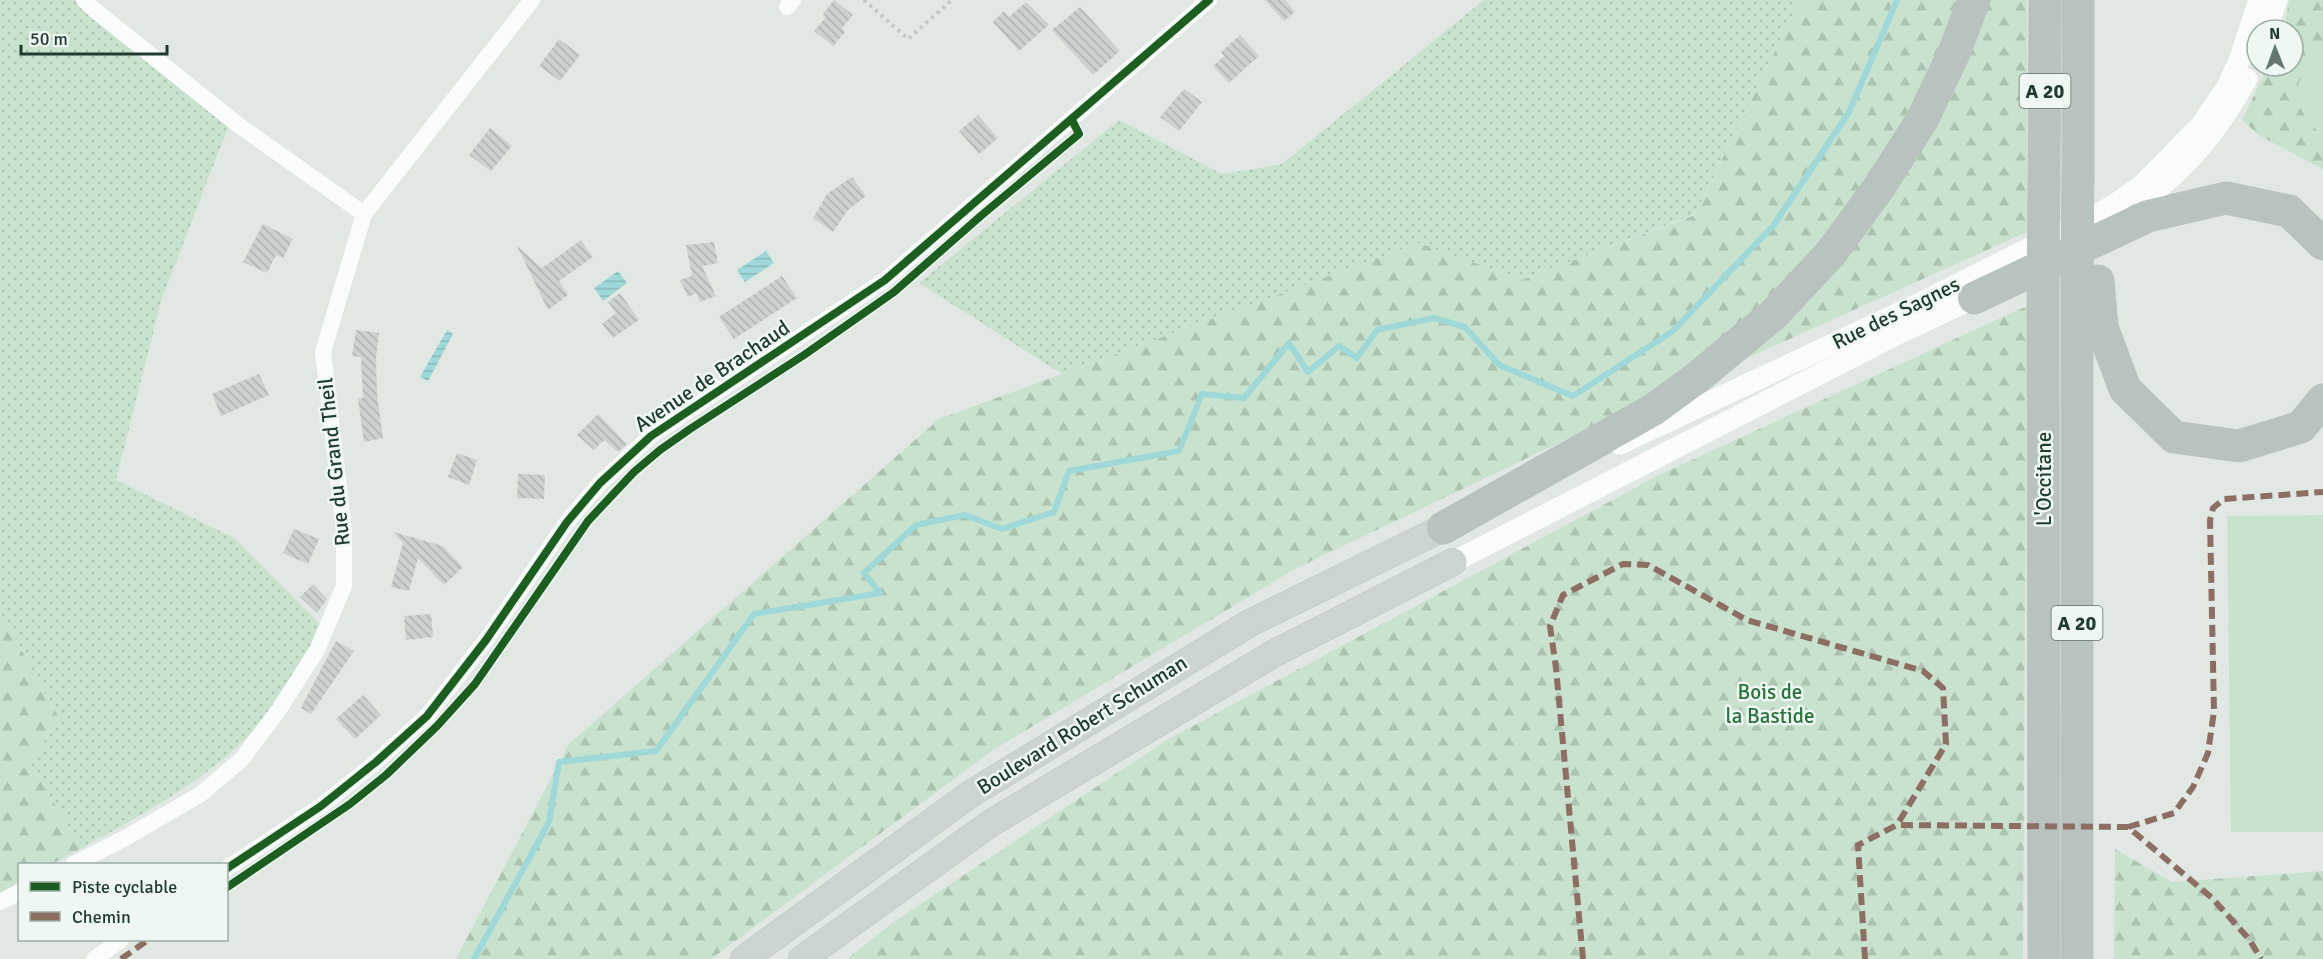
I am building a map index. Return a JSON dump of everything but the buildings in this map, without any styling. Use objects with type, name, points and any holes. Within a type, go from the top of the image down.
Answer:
[{"type":"highway","points":[[1443,528],[1653,410],[1698,377],[1774,314],[1831,253],[1880,186],[1922,120],[1954,53],[1974,0]]},
{"type":"highway","name":"L'Occitane","points":[[2044,959],[2045,0]]},
{"type":"highway","name":"L'Occitane","points":[[2078,0],[2078,166],[2088,284],[2078,959]]},
{"type":"highway","points":[[1974,298],[2148,216],[2226,198],[2289,211],[2323,244]]},
{"type":"highway","points":[[2088,284],[2125,389],[2174,437],[2239,446],[2301,427],[2323,400]]},
{"type":"main road","name":"Boulevard Robert Schuman","points":[[744,959],[969,795],[1250,623],[1443,528]]},
{"type":"main road","name":"Boulevard Robert Schuman","points":[[802,959],[991,823],[1273,654],[1453,562]]},
{"type":"street","points":[[84,0],[237,124],[364,214]]},
{"type":"street","name":"Rue du Grand Theil","points":[[76,863],[127,837],[201,794],[240,760],[278,711],[317,650],[344,586],[344,530],[322,352],[364,214],[531,0]]},
{"type":"street","name":"Avenue de Brachaud","points":[[228,868],[321,806],[427,716],[486,639],[567,522],[600,483],[651,436],[885,280],[1209,0]]},
{"type":"street","name":"Rue des Sagnes","points":[[1443,528],[1920,303],[2111,207],[2142,185],[2201,124],[2227,87],[2240,61],[2259,0]]},
{"type":"street","points":[[2270,18],[2277,0]]},
{"type":"street","name":"Rue des Sagnes","points":[[1453,562],[1898,334],[1974,298],[2122,217],[2165,183],[2206,143],[2230,110],[2248,78]]},
{"type":"street","points":[[0,902],[18,893]]},
{"type":"street","points":[[94,959],[118,941]]},
{"type":"path","points":[[864,0],[908,39],[952,0]]},
{"type":"green space","points":[[0,0],[77,0],[229,125],[161,301],[116,480],[234,538],[322,626],[277,703],[239,745],[175,794],[82,848],[30,764],[59,718],[0,611]]},
{"type":"green space","points":[[1484,0],[1800,0],[1695,214],[1522,280],[1419,243],[1062,374],[919,283],[1119,120],[1222,174],[1282,164]]},
{"type":"green space","points":[[1800,0],[2027,0],[2027,232],[1563,441],[1297,568],[993,750],[711,959],[456,959],[569,744],[939,419],[1419,243],[1522,280],[1695,215]]},
{"type":"green space","points":[[2289,0],[2323,0],[2323,169],[2260,136],[2242,120],[2262,78],[2305,78],[2305,18],[2286,18]]},
{"type":"green space","points":[[2323,47],[2323,137],[2311,124],[2298,102],[2299,83],[2301,78],[2305,78],[2305,71]]},
{"type":"green space","name":"Bois de la Bastide","points":[[2027,306],[2023,959],[847,959],[892,923],[1165,741],[1659,475]]},
{"type":"green space","points":[[2323,515],[2323,832],[2231,832],[2227,516]]},
{"type":"green space","points":[[0,611],[59,718],[30,764],[82,848],[54,863],[18,863],[18,883],[0,893]]},
{"type":"green space","points":[[2115,849],[2172,882],[2323,871],[2323,959],[2114,959]]},
{"type":"water","points":[[766,251],[774,263],[745,282],[737,270]]},
{"type":"water","points":[[618,271],[627,283],[603,301],[594,288]]},
{"type":"water","points":[[447,330],[453,334],[428,381],[420,377]]},
{"type":"waterway","points":[[474,959],[549,822],[559,762],[656,751],[754,614],[880,593],[864,573],[916,525],[965,515],[1002,529],[1054,512],[1069,471],[1179,451],[1202,394],[1244,398],[1289,343],[1308,372],[1339,346],[1357,358],[1377,330],[1434,318],[1465,327],[1499,365],[1573,396],[1673,331],[1773,226],[1849,112],[1897,0]]},
{"type":"marked path","points":[[2128,827],[2174,813],[2193,787],[2208,753],[2214,711],[2210,520],[2213,508],[2224,499],[2323,492]]},
{"type":"marked path","points":[[1583,959],[1556,668],[1550,626],[1563,595],[1623,564],[1648,565],[1747,620],[1923,671],[1943,688],[1946,744],[1897,825]]},
{"type":"marked path","points":[[1865,959],[1858,845],[1897,825],[2128,827],[2212,898],[2249,939],[2261,959]]},
{"type":"marked path","points":[[121,959],[147,941]]},
{"type":"cycle path","points":[[228,868],[321,806],[376,762],[427,716],[486,640],[567,522],[600,483],[651,436],[885,280],[1209,0]]},
{"type":"cycle path","points":[[228,887],[350,804],[386,775],[437,726],[475,684],[588,521],[634,472],[690,429],[804,355],[894,292],[1079,134],[1072,120]]}]
